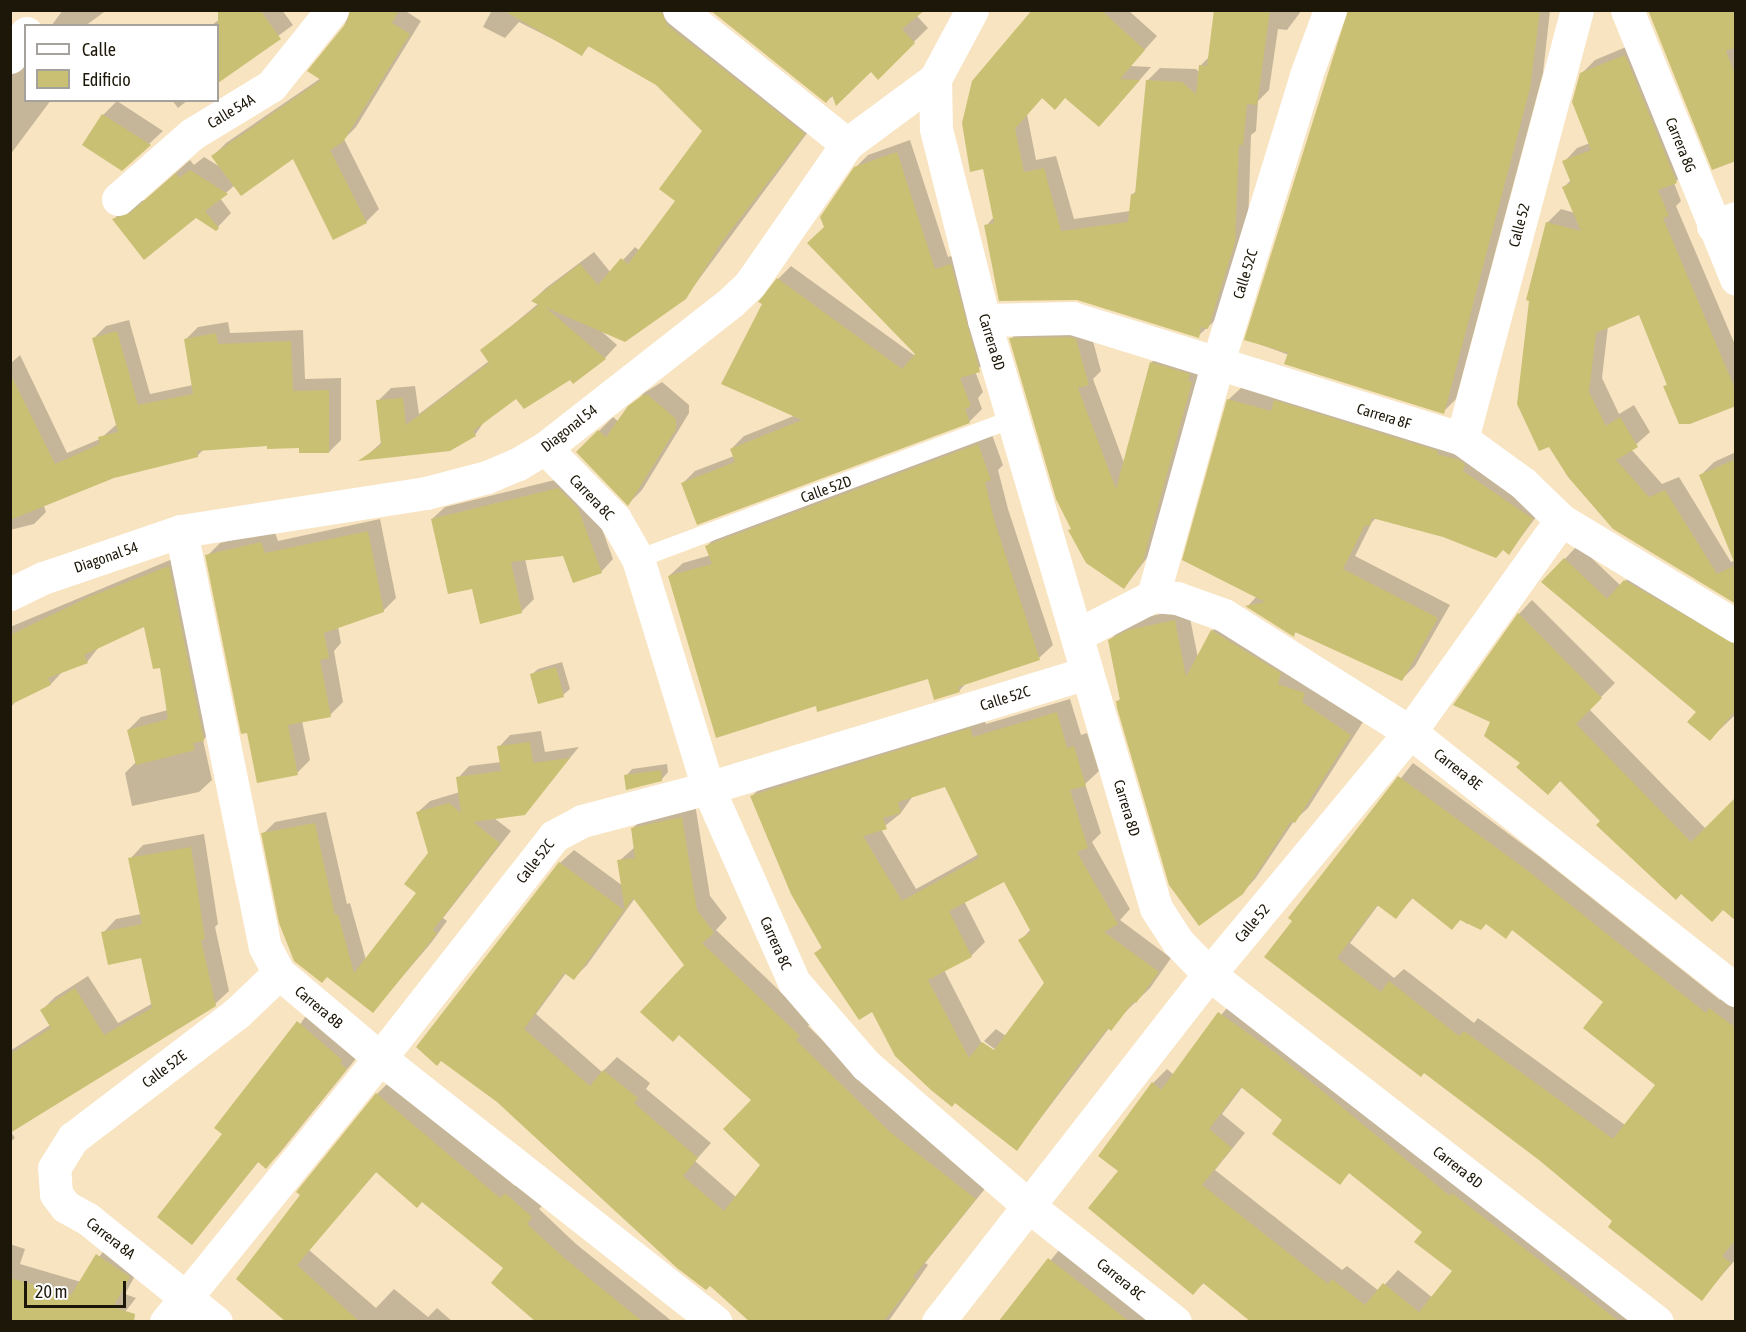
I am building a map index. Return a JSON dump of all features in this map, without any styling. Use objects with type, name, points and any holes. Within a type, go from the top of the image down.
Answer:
[{"type":"street","points":[[31,24],[40,10]]},
{"type":"street","name":"Calle 54A","points":[[118,199],[192,134],[271,86],[332,10]]},
{"type":"street","points":[[679,10],[847,144]]},
{"type":"street","name":"Diagonal 54","points":[[10,594],[43,578],[181,531],[426,493],[487,477],[545,448],[750,284],[847,144],[935,80],[972,10]]},
{"type":"street","name":"Calle 52C","points":[[1153,596],[1216,365],[1306,75],[1330,10]]},
{"type":"street","name":"Calle 52","points":[[1462,439],[1577,10]]},
{"type":"street","name":"Carrera 8G","points":[[1628,10],[1724,222],[1736,279]]},
{"type":"street","points":[[10,57],[24,36]]},
{"type":"street","name":"Carrera 8D","points":[[935,80],[936,129],[984,320],[1015,418],[1156,908],[1178,942],[1209,975],[1657,1322]]},
{"type":"street","name":"Carrera 8F","points":[[984,320],[1072,318],[1216,365],[1462,439],[1523,483],[1562,520],[1736,626]]},
{"type":"street","name":"Carrera 8C","points":[[545,448],[615,519],[638,559],[708,788],[794,982],[866,1065],[1030,1207],[1175,1322]]},
{"type":"street","name":"Calle 52","points":[[938,1322],[1209,975],[1410,732],[1562,520]]},
{"type":"street","name":"Carrera 8B","points":[[181,531],[265,947],[279,973],[380,1058],[716,1322]]},
{"type":"street","points":[[1077,635],[1153,596]]},
{"type":"street","name":"Carrera 8E","points":[[1153,596],[1177,598],[1224,615],[1410,732],[1736,990]]},
{"type":"street","name":"Calle 52C","points":[[177,1310],[380,1058],[554,836],[582,821],[708,788],[1087,673]]},
{"type":"street","name":"Calle 52E","points":[[54,1168],[73,1138],[237,1013],[279,973]]},
{"type":"street","name":"Carrera 8A","points":[[54,1168],[56,1194],[66,1207],[88,1219],[177,1310],[216,1322]]},
{"type":"lane","name":"Calle 52D","points":[[638,559],[1015,418]]},
{"type":"building","points":[[218,10],[260,10],[281,39],[219,82]]},
{"type":"building","points":[[350,10],[399,10],[392,23],[410,34],[343,142],[330,150],[367,223],[333,240],[293,159],[241,196],[211,156],[321,80],[307,71],[347,22]]},
{"type":"building","points":[[503,10],[661,10],[667,25],[805,134],[721,243],[686,299],[625,342],[545,307],[606,359],[573,384],[570,380],[524,409],[516,399],[473,431],[476,436],[450,451],[358,461],[381,445],[376,400],[403,398],[406,425],[489,363],[480,350],[539,305],[531,301],[580,264],[598,285],[621,258],[628,264],[675,201],[659,189],[702,131],[656,85],[588,46],[582,56]]},
{"type":"building","points":[[710,10],[925,10],[902,29],[915,43],[878,80],[871,72],[836,106],[832,95],[826,103]]},
{"type":"building","points":[[1032,10],[1101,10],[1145,50],[1120,79],[1140,80],[1099,127],[1065,98],[1055,110],[1042,98],[1015,129],[1024,172],[1044,168],[1061,231],[1128,222],[1131,194],[1135,194],[1146,80],[1182,82],[1196,94],[1199,65],[1207,66],[1214,10],[1270,10],[1257,105],[1247,104],[1243,145],[1239,145],[1235,242],[1208,329],[1201,327],[1199,338],[1077,300],[999,301],[984,225],[994,223],[983,169],[970,172],[962,123],[972,81]]},
{"type":"building","points":[[1348,10],[1540,10],[1530,88],[1444,414],[1284,364],[1288,353],[1244,340]]},
{"type":"building","points":[[1648,10],[1736,10],[1736,47],[1726,51],[1736,77],[1736,161],[1712,170]]},
{"type":"building","points":[[1625,55],[1677,183],[1658,190],[1669,216],[1663,218],[1736,391],[1736,406],[1690,424],[1679,424],[1663,386],[1667,385],[1639,315],[1596,333],[1589,392],[1606,426],[1620,417],[1638,447],[1616,460],[1649,497],[1665,490],[1717,574],[1736,565],[1736,604],[1613,529],[1568,477],[1549,447],[1539,451],[1517,404],[1529,301],[1526,300],[1546,222],[1581,231],[1562,187],[1571,183],[1562,161],[1591,150],[1572,102],[1580,73]]},
{"type":"building","points":[[102,114],[151,145],[122,171],[82,145]]},
{"type":"building","points":[[897,152],[935,269],[951,264],[980,372],[960,378],[971,406],[965,409],[970,423],[697,525],[681,483],[735,462],[730,449],[802,420],[721,384],[762,304],[758,302],[777,278],[902,369],[915,354],[807,243],[824,227],[820,217],[854,167]]},
{"type":"building","points":[[190,170],[228,194],[205,211],[219,228],[216,231],[196,218],[144,260],[112,219],[130,213],[176,173],[179,178]]},
{"type":"building","points":[[117,331],[138,405],[193,394],[184,339],[216,333],[218,344],[291,341],[293,391],[329,390],[329,453],[299,453],[299,448],[267,449],[267,446],[197,451],[198,457],[114,478],[10,520],[10,373],[55,464],[100,444],[98,437],[118,432],[92,338]]},
{"type":"building","points":[[1069,337],[1076,339],[1089,385],[1078,388],[1116,489],[1150,362],[1190,374],[1188,381],[1192,382],[1143,561],[1124,589],[1086,563],[1068,530],[1071,529],[1056,499],[1009,338]]},
{"type":"building","points":[[643,395],[648,395],[676,419],[676,429],[628,506],[576,452],[598,430],[606,437],[628,406]]},
{"type":"building","points":[[1227,399],[1271,411],[1274,400],[1438,451],[1437,454],[1465,464],[1463,471],[1533,519],[1509,555],[1503,550],[1496,558],[1443,537],[1372,518],[1370,526],[1365,525],[1343,569],[1438,618],[1402,681],[1295,632],[1294,637],[1245,606],[1265,602],[1182,560]]},
{"type":"building","points":[[978,444],[991,480],[985,482],[995,523],[1040,660],[958,687],[960,692],[934,700],[928,679],[817,712],[816,706],[716,738],[668,576],[712,564],[705,546]]},
{"type":"building","points":[[1736,459],[1736,562],[1734,562],[1699,475]]},
{"type":"building","points":[[558,488],[578,508],[602,573],[573,583],[563,556],[511,562],[522,613],[480,624],[472,589],[448,594],[431,519]]},
{"type":"building","points":[[368,531],[384,612],[324,633],[329,658],[320,660],[331,717],[288,725],[298,775],[257,783],[247,733],[241,734],[205,555],[261,542],[265,553]]},
{"type":"building","points":[[1564,558],[1607,599],[1624,580],[1736,645],[1736,710],[1710,741],[1687,722],[1696,712],[1541,582]]},
{"type":"building","points":[[169,566],[204,741],[193,743],[195,750],[136,765],[127,730],[168,719],[160,668],[153,669],[144,627],[84,655],[88,663],[48,678],[51,685],[10,705],[10,635],[89,597]]},
{"type":"building","points":[[1518,613],[1602,698],[1576,724],[1691,842],[1736,797],[1736,921],[1723,910],[1712,922],[1681,894],[1676,900],[1596,825],[1600,821],[1560,781],[1548,795],[1516,767],[1520,763],[1484,736],[1490,722],[1453,705]]},
{"type":"building","points":[[1175,620],[1186,677],[1211,630],[1281,673],[1278,684],[1305,693],[1302,702],[1351,735],[1295,823],[1291,821],[1243,894],[1199,926],[1169,885],[1117,708],[1116,701],[1120,700],[1108,640],[1128,630]]},
{"type":"building","points":[[556,667],[564,697],[538,704],[530,674]]},
{"type":"building","points":[[1057,712],[1067,748],[1074,746],[1086,786],[1070,790],[1088,848],[1077,852],[1118,924],[1104,932],[1159,972],[1136,1003],[1134,1001],[1111,1031],[1108,1028],[1079,1064],[1017,1151],[955,1103],[952,1107],[895,1056],[872,1012],[859,1020],[814,953],[822,948],[791,894],[750,796],[970,728],[973,737]],"holes":[[[945,787],[979,858],[902,901],[863,836],[887,829],[883,818],[901,813],[898,802]],[[1004,882],[1031,932],[1018,940],[1044,983],[994,1050],[982,1042],[969,1058],[928,980],[972,957],[949,911]]]},
{"type":"building","points":[[530,742],[533,763],[570,758],[525,815],[473,822],[500,843],[433,930],[437,933],[373,1013],[327,977],[322,983],[294,961],[279,923],[261,833],[315,823],[335,915],[338,914],[354,973],[416,893],[404,884],[428,853],[416,812],[449,803],[461,813],[456,777],[501,771],[497,746]]},
{"type":"building","points":[[661,770],[662,781],[626,790],[624,775]]},
{"type":"building","points":[[1398,776],[1527,870],[1706,1013],[1709,1008],[1736,1028],[1736,1239],[1722,1256],[1731,1263],[1702,1301],[1608,1227],[1612,1221],[1539,1160],[1424,1073],[1421,1077],[1264,957],[1292,921],[1288,918]],"holes":[[[1412,898],[1452,930],[1460,920],[1481,930],[1486,924],[1506,939],[1512,930],[1603,1002],[1583,1028],[1655,1085],[1613,1139],[1464,1031],[1459,1036],[1389,981],[1381,992],[1337,958],[1377,905],[1396,919]]]},
{"type":"building","points":[[682,817],[697,910],[714,933],[702,943],[800,1036],[796,1040],[890,1132],[976,1199],[913,1277],[916,1280],[883,1322],[750,1322],[710,1286],[706,1290],[677,1268],[497,1102],[441,1061],[437,1066],[416,1047],[559,862],[624,910],[574,980],[564,973],[524,1029],[590,1086],[603,1070],[638,1098],[634,1103],[698,1158],[683,1176],[724,1211],[760,1165],[723,1129],[751,1100],[679,1035],[673,1042],[640,1012],[684,965],[633,898],[625,910],[617,860],[635,858],[631,828]]},
{"type":"building","points":[[191,847],[205,939],[201,940],[216,1006],[10,1133],[10,1054],[51,1028],[40,1010],[75,988],[104,1035],[152,1008],[141,958],[108,965],[101,932],[142,924],[128,858]]},
{"type":"building","points":[[1218,1012],[1276,1053],[1450,1196],[1452,1193],[1620,1322],[1251,1322],[1203,1283],[1193,1295],[1088,1208],[1118,1171],[1098,1156],[1152,1082],[1161,1090]],"holes":[[[1241,1087],[1282,1120],[1272,1134],[1340,1185],[1349,1173],[1422,1232],[1414,1242],[1452,1271],[1419,1312],[1383,1283],[1365,1305],[1332,1279],[1328,1284],[1202,1185],[1232,1148],[1209,1129]]]},
{"type":"building","points":[[297,1021],[342,1060],[340,1063],[347,1069],[266,1169],[258,1162],[192,1245],[157,1217],[222,1134],[214,1128]]},
{"type":"building","points":[[376,1093],[500,1198],[505,1193],[532,1217],[527,1224],[563,1257],[643,1322],[536,1322],[491,1283],[503,1268],[422,1202],[417,1208],[376,1172],[297,1265],[360,1322],[286,1322],[236,1279],[300,1195],[296,1192]]},
{"type":"building","points":[[96,1254],[130,1277],[113,1307],[135,1314],[134,1322],[10,1322],[10,1278],[71,1295]]},
{"type":"building","points":[[1048,1258],[1130,1322],[998,1322]]}]
